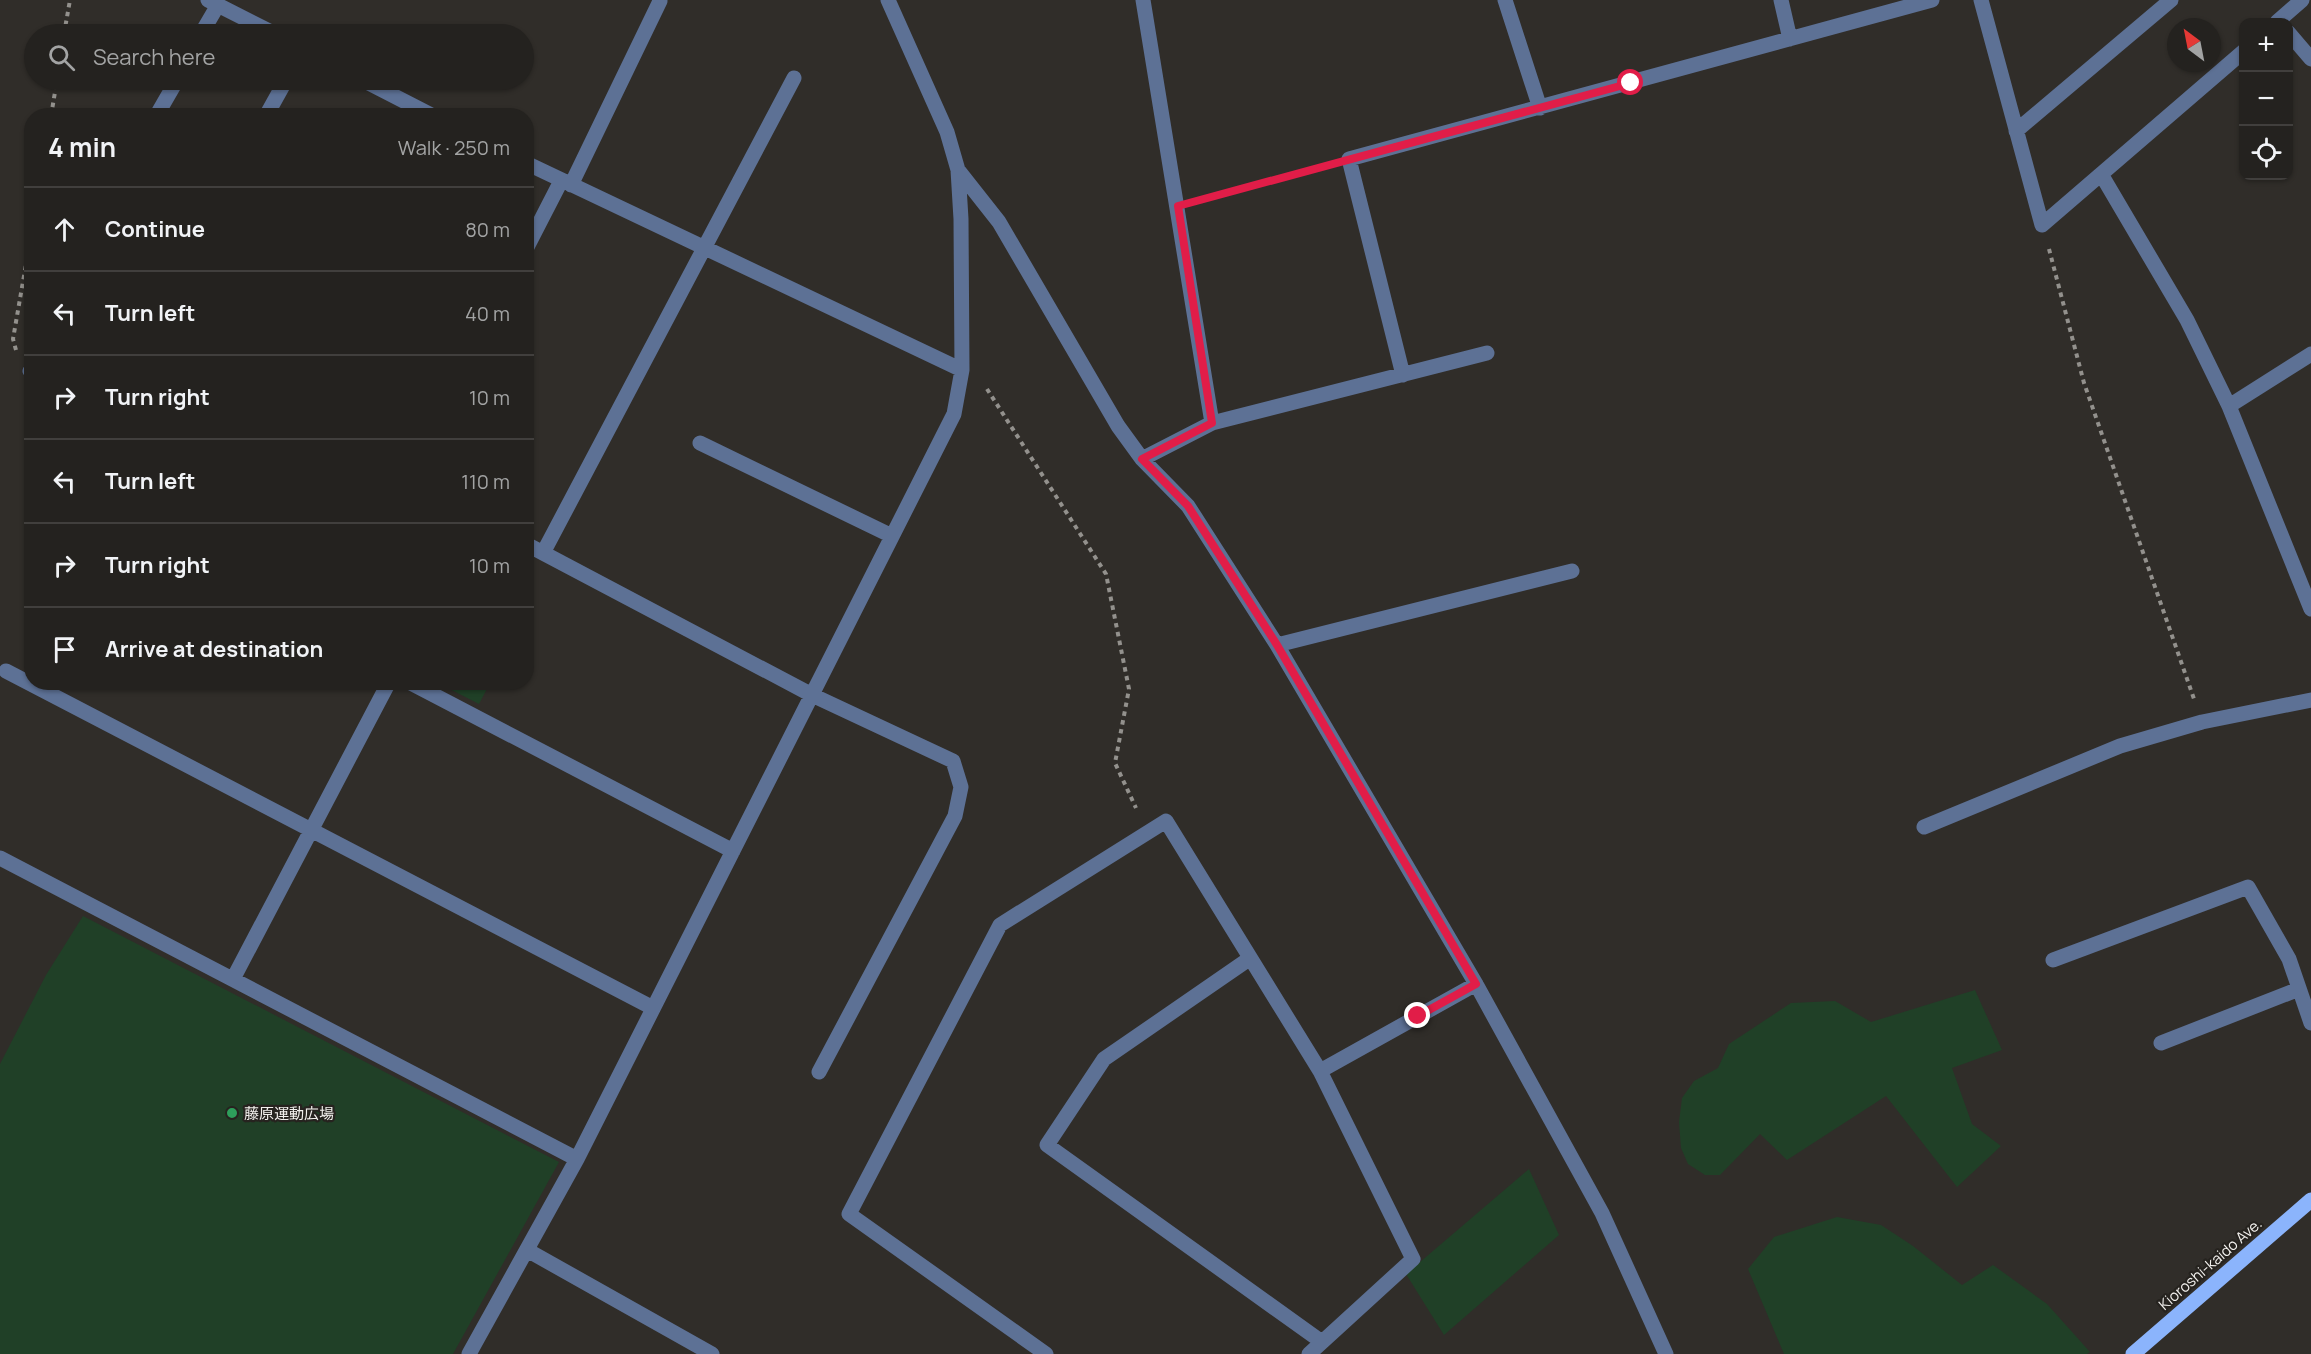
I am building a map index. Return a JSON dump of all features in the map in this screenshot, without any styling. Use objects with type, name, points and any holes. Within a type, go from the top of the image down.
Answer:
[{"type":"main road","name":"Kioroshi-kaido Ave.","points":[[2133,1354],[2311,1200]]},
{"type":"street","points":[[469,1354],[577,1159],[954,414],[962,370],[961,219],[958,170],[947,132],[888,0]]},
{"type":"street","points":[[1143,0],[1212,423]]},
{"type":"street","points":[[1505,0],[1540,108]]},
{"type":"street","points":[[1780,0],[1790,39]]},
{"type":"street","points":[[1403,375],[1349,159],[1932,0]]},
{"type":"street","points":[[1980,0],[2042,225],[2239,55]]},
{"type":"street","points":[[2016,131],[2171,0]]},
{"type":"street","points":[[2286,18],[2302,0]]},
{"type":"street","points":[[534,236],[566,183],[660,1]]},
{"type":"street","points":[[205,24],[213,2],[256,24]]},
{"type":"street","points":[[2293,38],[2311,59]]},
{"type":"street","points":[[543,553],[794,78]]},
{"type":"street","points":[[161,108],[171,90]]},
{"type":"street","points":[[270,108],[280,90]]},
{"type":"street","points":[[382,90],[417,108]]},
{"type":"street","points":[[534,167],[962,370]]},
{"type":"street","points":[[958,170],[999,222],[1118,426],[1142,459],[1188,506],[1277,645],[1476,984],[1602,1213],[1666,1354]]},
{"type":"street","points":[[2101,174],[2187,320],[2229,406],[2309,599]]},
{"type":"street","points":[[1142,459],[1212,423],[1487,352]]},
{"type":"street","points":[[2229,406],[2311,354]]},
{"type":"street","points":[[700,443],[892,536]]},
{"type":"street","points":[[534,548],[812,695],[952,761],[961,787],[955,816],[819,1071]]},
{"type":"street","points":[[1277,645],[1572,571]]},
{"type":"street","points":[[6,671],[24,680]]},
{"type":"street","points":[[43,690],[653,1008]]},
{"type":"street","points":[[233,980],[385,690]]},
{"type":"street","points":[[424,690],[733,851]]},
{"type":"street","points":[[1924,827],[2120,746],[2202,722],[2311,700]]},
{"type":"street","points":[[1046,1354],[849,1214],[1000,925],[1166,821],[1320,1071],[1413,1259],[1309,1354]]},
{"type":"street","points":[[0,858],[577,1159]]},
{"type":"street","points":[[2053,960],[2248,887],[2289,959],[2311,1023]]},
{"type":"street","points":[[1249,959],[1104,1059],[1047,1145],[1322,1342]]},
{"type":"street","points":[[1320,1071],[1476,984]]},
{"type":"street","points":[[2161,1043],[2299,989]]},
{"type":"street","points":[[527,1250],[712,1354]]},
{"type":"path","points":[[66,24],[70,0]]},
{"type":"path","points":[[52,108],[55,90]]},
{"type":"path","points":[[1178,206],[1349,159]]},
{"type":"path","points":[[2042,225],[2084,383],[2202,722]]},
{"type":"path","points":[[24,276],[13,339],[17,355],[24,363]]},
{"type":"path","points":[[962,350],[1106,574],[1129,689],[1115,763],[1148,833]]},
{"type":"green space","points":[[452,690],[486,690],[479,704]]},
{"type":"green space","name":"藤原運動広場","points":[[83,916],[559,1162],[453,1354],[0,1354],[0,1064],[46,975]]},
{"type":"green space","points":[[1975,990],[2002,1050],[1952,1068],[1972,1124],[2001,1146],[1957,1187],[1886,1096],[1787,1160],[1760,1134],[1720,1175],[1705,1175],[1688,1164],[1681,1148],[1679,1122],[1682,1098],[1694,1081],[1718,1068],[1729,1044],[1791,1003],[1835,1001],[1871,1022]]},
{"type":"green space","points":[[1529,1169],[1559,1235],[1444,1335],[1406,1274]]},
{"type":"green space","points":[[1837,1217],[1881,1225],[1913,1246],[1962,1285],[1993,1265],[2047,1304],[2090,1352],[2087,1354],[1784,1354],[1748,1269],[1774,1237]]},
{"type":"place","name":"藤原運動広場","points":[[232,1113]]},
{"type":"route","points":[[1418,1016],[1476,984],[1277,645],[1188,506],[1142,459],[1212,423],[1178,206],[1631,83]]}]
